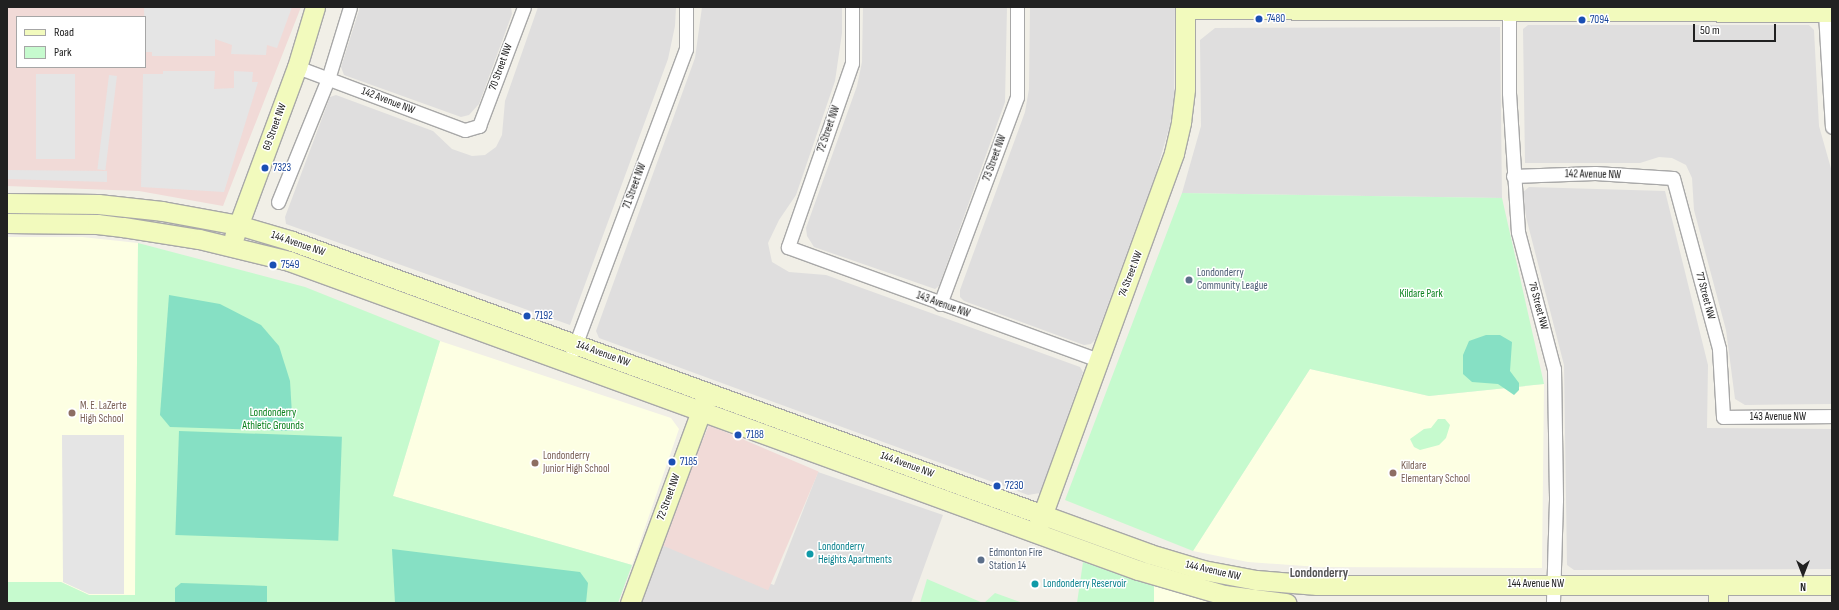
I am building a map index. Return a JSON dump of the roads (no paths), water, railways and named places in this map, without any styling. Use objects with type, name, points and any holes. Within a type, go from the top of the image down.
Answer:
[{"type":"street","name":"69 Street NW","points":[[231,246],[297,67],[315,7]]},
{"type":"street","points":[[278,202],[328,78],[350,7]]},
{"type":"street","name":"70 Street NW","points":[[479,126],[524,7]]},
{"type":"street","name":"71 Street NW","points":[[569,362],[686,49],[686,7]]},
{"type":"street","name":"72 Street NW","points":[[788,247],[852,63],[852,7]]},
{"type":"street","name":"73 Street NW","points":[[940,304],[1017,97],[1017,7]]},
{"type":"street","points":[[1185,8],[1509,9],[1829,13],[1832,127]]},
{"type":"street","name":"74 Street NW","points":[[1036,533],[1174,153],[1181,122],[1184,89],[1185,8]]},
{"type":"street","name":"76 Street NW","points":[[1509,9],[1509,93],[1513,176],[1518,232],[1554,369],[1556,500],[1553,603]]},
{"type":"street","name":"142 Avenue NW","points":[[297,67],[465,130],[479,126]]},
{"type":"street","name":"142 Avenue NW","points":[[1513,176],[1595,173],[1673,178]]},
{"type":"street","name":"77 Street NW","points":[[1673,178],[1719,349],[1723,416]]},
{"type":"street","name":"144 Avenue NW","points":[[7,202],[98,204],[162,211],[238,225],[292,241],[1150,554],[1203,570],[1256,580],[1317,585],[1553,584],[1718,594],[1832,585]]},
{"type":"street","name":"144 Avenue NW","points":[[7,223],[97,224],[159,232],[231,246],[289,261],[1036,533],[1179,583],[1224,595],[1286,603]]},
{"type":"street","name":"143 Avenue NW","points":[[788,247],[940,304],[1098,360]]},
{"type":"street","name":"72 Street NW","points":[[630,603],[708,392]]},
{"type":"street","name":"143 Avenue NW","points":[[1723,416],[1832,416]]},
{"type":"place","name":"7480","points":[[1259,19]]},
{"type":"place","name":"7094","points":[[1582,20]]},
{"type":"place","name":"7323","points":[[265,168]]},
{"type":"place","name":"7549","points":[[273,265]]},
{"type":"place","name":"Londonderry Community League","points":[[1189,280]]},
{"type":"place","name":"7192","points":[[527,316]]},
{"type":"place","name":"M. E. LaZerte High School","points":[[72,413]]},
{"type":"place","name":"7188","points":[[738,435]]},
{"type":"place","name":"7185","points":[[672,462]]},
{"type":"place","name":"Londonderry Junior High School","points":[[535,463]]},
{"type":"place","name":"Kildare Elementary School","points":[[1393,473]]},
{"type":"place","name":"7230","points":[[997,486]]},
{"type":"place","name":"Londonderry Heights Apartments","points":[[810,554]]},
{"type":"place","name":"Edmonton Fire Station 14","points":[[981,560]]},
{"type":"place","name":"Londonderry Reservoir","points":[[1035,584]]},
{"type":"district","name":"Londonderry","points":[[1319,573]]},
{"type":"park label","name":"Kildare Park","points":[[1421,294]]},
{"type":"park label","name":"Londonderry Athletic Grounds","points":[[273,420]]}]
